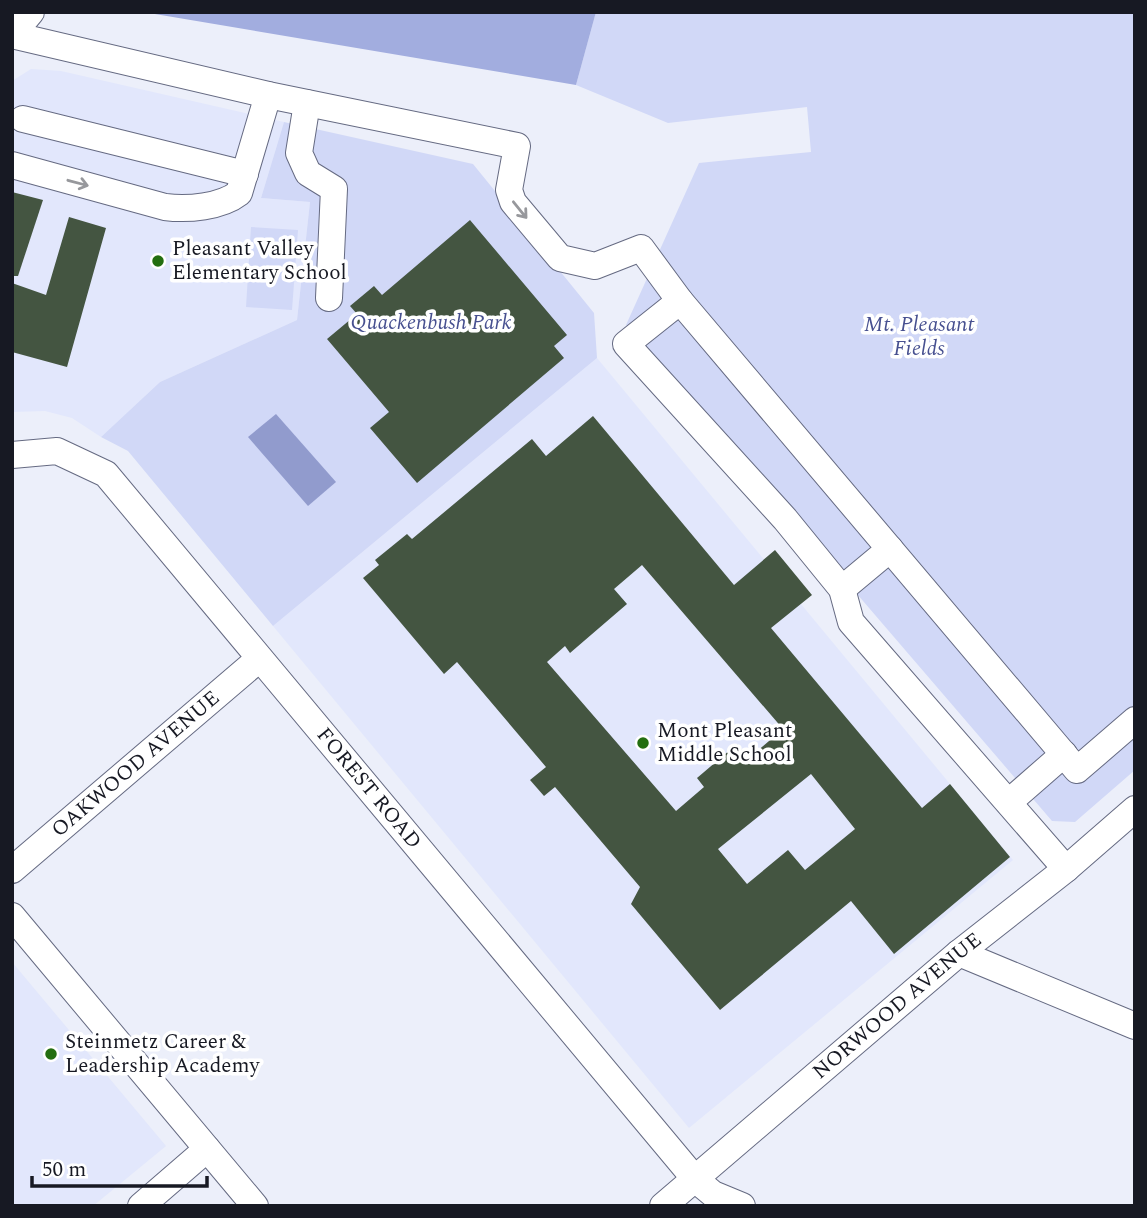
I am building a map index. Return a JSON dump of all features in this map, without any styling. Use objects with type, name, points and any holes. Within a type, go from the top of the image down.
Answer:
[{"type":"street","points":[[31,12],[12,35],[268,95],[517,146],[509,190],[513,202],[559,258],[595,266],[641,248],[680,300],[1077,770],[1135,720]]},
{"type":"street","points":[[12,165],[176,208],[232,199],[239,193],[268,95]]},
{"type":"street","points":[[307,103],[299,153],[308,173],[334,189],[329,298]]},
{"type":"street","points":[[23,119],[245,174]]},
{"type":"street","points":[[680,300],[626,344],[785,519],[842,589],[852,622],[1066,869]]},
{"type":"street","name":"FOREST ROAD","points":[[12,455],[57,450],[106,474],[695,1179],[713,1194],[742,1206]]},
{"type":"street","points":[[842,589],[890,549]]},
{"type":"street","name":"OAKWOOD AVENUE","points":[[12,870],[259,659]]},
{"type":"street","points":[[1009,802],[1064,754]]},
{"type":"street","name":"NORWOOD AVENUE","points":[[663,1206],[959,953],[1066,869],[1135,809]]},
{"type":"street","points":[[12,916],[255,1206]]},
{"type":"street","points":[[959,953],[1135,1026]]},
{"type":"street","points":[[141,1206],[207,1149]]},
{"type":"shaded area","points":[[143,12],[596,12],[576,85]]},
{"type":"shaded area","name":"Pleasant Valley Elementary School","points":[[31,69],[61,71],[284,122],[261,198],[310,202],[297,320],[160,382],[101,437],[72,418],[45,411],[12,412],[12,81]]},
{"type":"shaded area","name":"Mont Pleasant Middle School","points":[[597,358],[1013,860],[689,1128],[273,626]]},
{"type":"shaded area","points":[[276,414],[336,482],[308,506],[248,437]]},
{"type":"shaded area","name":"Steinmetz Career & Leadership Academy","points":[[12,962],[166,1146],[93,1206],[12,1206]]},
{"type":"green space","name":"Mt. Pleasant Fields","points":[[596,12],[1135,12],[1135,770],[1075,822],[1052,821],[626,325],[699,163],[811,152],[807,107],[668,123],[576,85]]},
{"type":"green space","name":"Quackenbush Park","points":[[284,122],[473,164],[594,313],[597,358],[273,626],[128,451],[101,437],[160,382],[297,320],[310,202],[261,198]]},
{"type":"green space","points":[[251,227],[298,230],[292,310],[246,307]]},
{"type":"building","points":[[12,192],[43,200],[18,276],[12,276]]},
{"type":"building","points":[[69,217],[106,228],[67,367],[12,352],[12,283],[46,295]]},
{"type":"building","points":[[470,220],[567,335],[554,346],[564,358],[417,483],[370,428],[389,412],[327,339],[357,314],[350,306],[374,286],[382,295]]},
{"type":"building","name":"Mont Pleasant Middle School","points":[[593,416],[734,585],[775,550],[812,595],[771,628],[922,808],[950,784],[1010,857],[894,954],[851,901],[720,1010],[631,904],[640,887],[555,787],[544,796],[530,780],[546,767],[457,662],[444,674],[363,578],[379,565],[375,560],[407,534],[412,539],[532,439],[546,456]],"holes":[[[642,565],[783,729],[749,758],[737,744],[697,778],[704,787],[676,811],[547,662],[565,646],[570,653],[627,604],[614,589]],[[811,774],[855,829],[805,870],[788,850],[747,884],[718,849]]]},
{"type":"place","name":"Pleasant Valley Elementary School","points":[[158,261]]},
{"type":"place","name":"Mont Pleasant Middle School","points":[[643,743]]},
{"type":"place","name":"Steinmetz Career & Leadership Academy","points":[[51,1054]]}]
